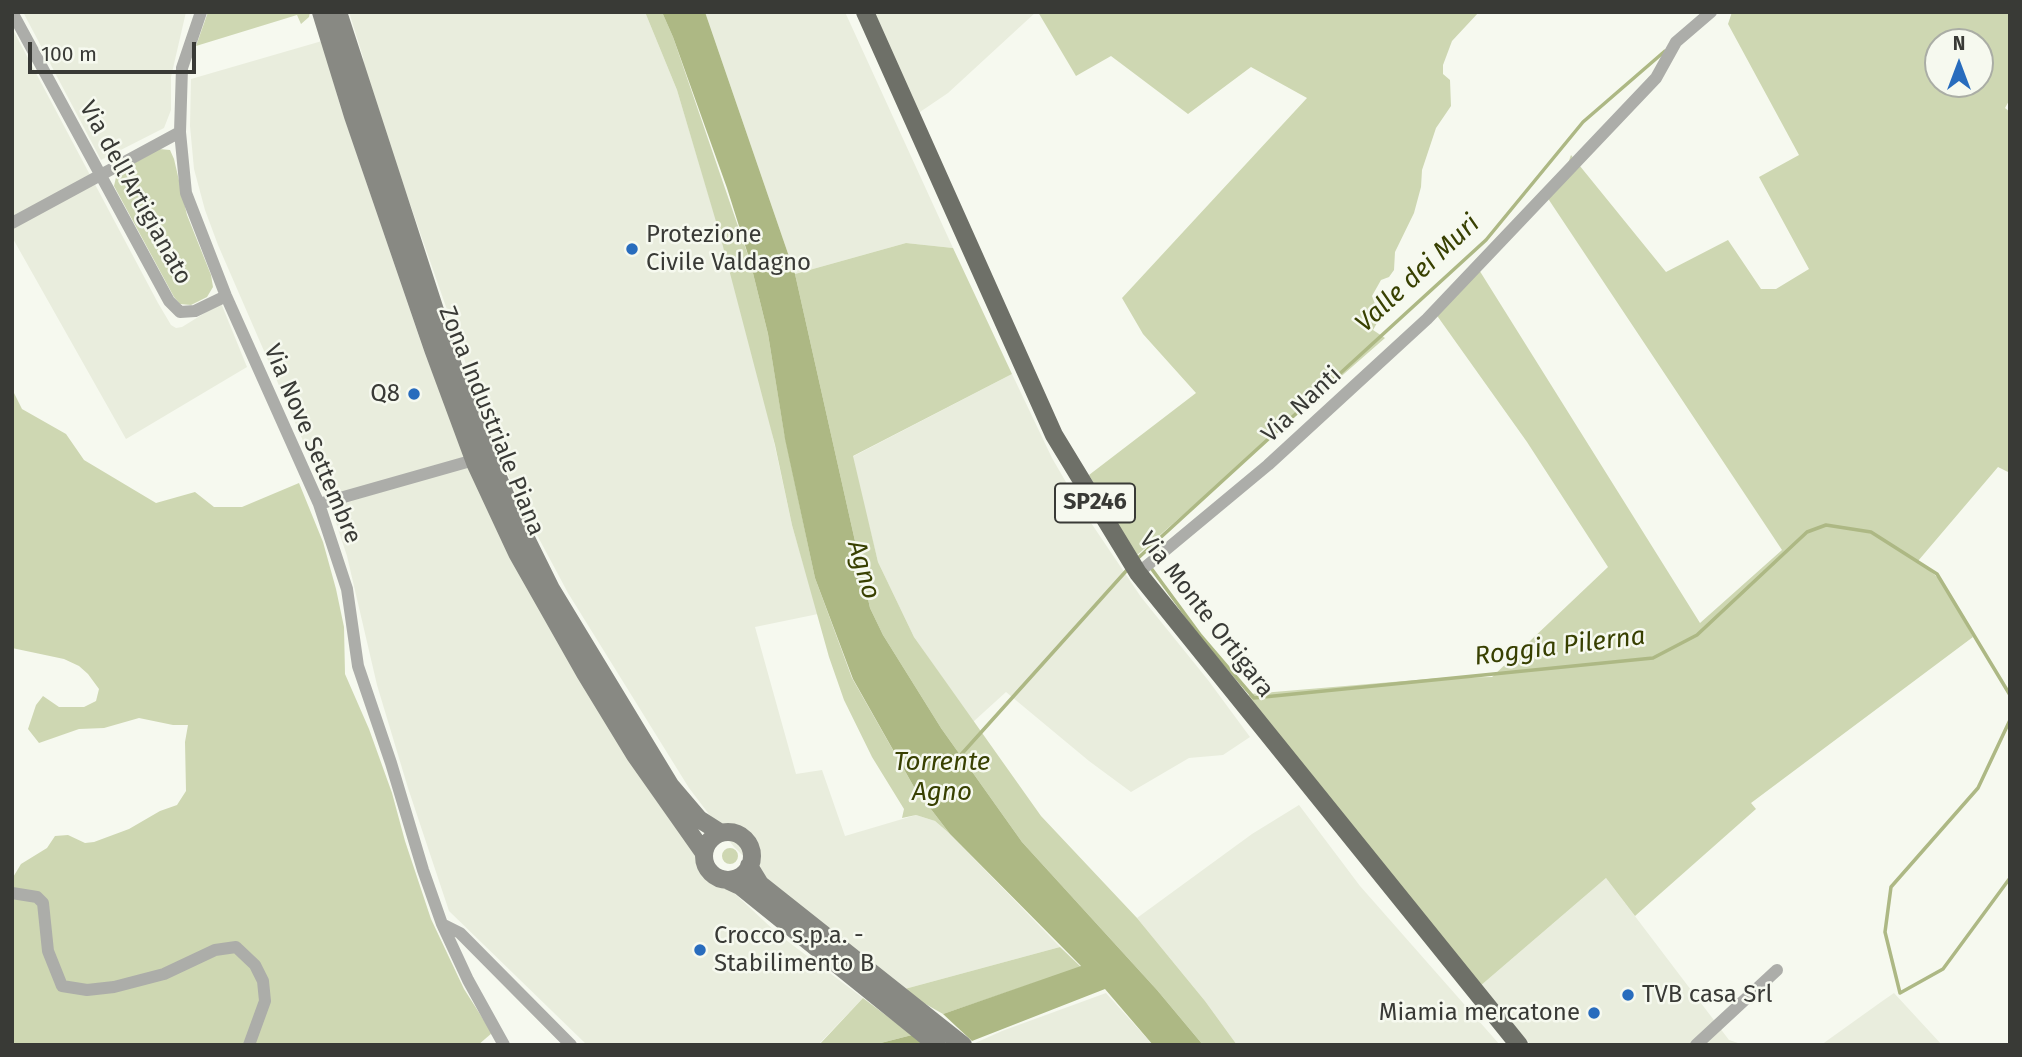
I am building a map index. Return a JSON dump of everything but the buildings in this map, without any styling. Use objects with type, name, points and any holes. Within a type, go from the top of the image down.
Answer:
[{"type":"main road","name":"Zona Industriale Piana","points":[[321,12],[433,349],[474,460],[517,553],[585,673],[635,755],[704,853]]},
{"type":"main road","name":"Zona Industriale Piana","points":[[338,12],[457,378],[509,504],[551,589],[670,785],[699,819],[721,833]]},
{"type":"main road","name":"Via Monte Ortigara","points":[[865,12],[1054,435],[1138,573],[1519,1045]]},
{"type":"main road","points":[[727,880],[740,877],[749,866],[751,853],[745,840],[733,833],[721,833],[709,841],[704,853],[707,869],[719,879],[740,886],[936,1037],[963,1045]]},
{"type":"main road","points":[[749,866],[760,884],[936,1037]]},
{"type":"street","name":"Via dell'Artigianato","points":[[12,12],[169,301],[180,312],[195,311],[226,296]]},
{"type":"street","name":"Via Nove Settembre","points":[[201,12],[182,68],[180,132],[186,193],[226,296],[319,504],[347,589],[358,666],[423,870],[442,924],[468,980],[504,1045]]},
{"type":"street","name":"Via Nanti","points":[[1138,573],[1268,465],[1427,319],[1657,78],[1676,42],[1711,12]]},
{"type":"street","points":[[12,223],[180,132]]},
{"type":"street","points":[[319,504],[474,460]]},
{"type":"street","points":[[12,893],[37,897],[43,903],[48,951],[62,986],[87,990],[114,987],[164,974],[215,950],[236,947],[255,965],[263,981],[265,1000],[249,1045]]},
{"type":"street","points":[[442,924],[460,933],[571,1045]]},
{"type":"street","points":[[1696,1045],[1777,970]]},
{"type":"shaded area","points":[[23,12],[186,12],[171,77],[171,110],[164,128],[101,160]]},
{"type":"shaded area","points":[[208,12],[310,12],[309,17],[301,24],[297,15],[196,46]]},
{"type":"shaded area","points":[[349,12],[645,12],[677,90],[751,336],[792,525],[818,614],[755,627],[796,774],[822,770],[845,836],[916,815],[935,821],[1060,947],[901,990],[777,889],[734,847],[689,788],[568,593],[529,520],[495,447],[366,78],[363,57]]},
{"type":"shaded area","points":[[645,12],[662,12],[673,37],[750,261],[768,334],[784,432],[815,578],[852,678],[914,787],[950,834],[935,821],[916,815],[902,818],[904,809],[872,757],[844,700],[829,657],[792,525],[775,445],[720,235],[677,90]]},
{"type":"shaded area","points":[[705,12],[845,12],[953,248],[906,243],[795,274]]},
{"type":"shaded area","points":[[871,12],[1036,12],[948,93],[917,114]]},
{"type":"shaded area","points":[[1038,12],[1479,12],[1452,41],[1443,65],[1443,74],[1450,80],[1451,106],[1436,128],[1422,170],[1421,187],[1414,213],[1395,252],[1394,270],[1389,277],[1381,280],[1372,296],[1384,318],[1373,330],[1385,338],[1136,556],[1089,475],[1196,393],[1143,334],[1122,298],[1307,98],[1251,67],[1188,114],[1111,56],[1076,76]]},
{"type":"shaded area","points":[[1732,12],[2010,12],[2010,99],[2005,108],[2010,112],[2010,473],[1998,467],[1918,561],[1942,581],[1973,637],[1751,803],[1756,809],[1635,916],[1606,878],[1479,987],[1244,700],[1250,694],[1440,678],[1492,677],[1608,567],[1527,442],[1433,310],[1476,265],[1700,623],[1782,550],[1545,194],[1564,175],[1571,155],[1666,272],[1728,240],[1761,289],[1776,289],[1809,269],[1759,177],[1799,155],[1728,24]]},
{"type":"shaded area","points":[[12,28],[171,325],[182,327],[221,303],[247,367],[126,439],[12,237]]},
{"type":"shaded area","points":[[322,41],[340,105],[425,354],[484,500],[652,794],[673,823],[734,893],[778,934],[863,998],[818,1045],[587,1045],[449,911],[377,685],[347,556],[327,496],[218,245],[194,169],[190,126],[191,79]]},
{"type":"shaded area","points":[[159,149],[170,150],[174,159],[187,215],[211,275],[213,287],[207,297],[191,305],[180,304],[174,297],[114,186],[117,173]]},
{"type":"shaded area","points":[[906,243],[953,248],[1012,374],[853,456],[878,562],[914,637],[1041,816],[1137,918],[1237,1045],[1203,1045],[1157,990],[1022,842],[941,728],[883,635],[870,608],[795,274]]},
{"type":"shaded area","points":[[1012,374],[1052,458],[1081,508],[1141,597],[1250,737],[1223,755],[1189,758],[1131,792],[1006,692],[973,722],[914,637],[878,562],[852,457]]},
{"type":"shaded area","points":[[12,389],[22,409],[66,434],[84,460],[156,503],[195,492],[214,507],[242,507],[299,483],[323,542],[336,589],[344,627],[345,674],[369,729],[392,793],[431,919],[464,989],[492,1033],[478,1045],[12,1045],[12,879],[21,864],[47,848],[55,836],[68,835],[85,843],[94,842],[129,829],[160,811],[177,805],[186,791],[185,742],[188,725],[173,725],[139,718],[104,728],[79,729],[39,743],[28,729],[36,705],[43,696],[59,707],[84,707],[96,701],[99,689],[79,666],[64,659],[12,648]]},
{"type":"shaded area","points":[[1299,805],[1360,886],[1500,1045],[1237,1045],[1137,918],[1252,834]]},
{"type":"shaded area","points":[[727,848],[733,848],[738,856],[736,862],[727,864],[722,859],[722,853]]},
{"type":"shaded area","points":[[1606,878],[1729,1040],[1744,1045],[1531,1045],[1479,987]]},
{"type":"shaded area","points":[[1060,947],[1081,967],[943,1014],[901,990]]},
{"type":"shaded area","points":[[1106,993],[1153,1045],[973,1044],[1002,1031]]},
{"type":"shaded area","points":[[1894,993],[1942,1045],[1821,1045],[1881,1002]]},
{"type":"shaded area","points":[[863,998],[912,1035],[873,1045],[819,1045]]},
{"type":"water","name":"Torrente Agno","points":[[662,12],[705,12],[795,274],[870,608],[883,635],[941,728],[1022,842],[1157,990],[1203,1045],[1153,1045],[1105,989],[972,1041],[943,1014],[1081,966],[950,834],[914,787],[853,679],[815,578],[785,439],[768,334],[750,261],[727,188]]},
{"type":"water","points":[[912,1035],[924,1045],[873,1045]]},
{"type":"waterway","name":"Valle dei Muri","points":[[1137,559],[1486,240],[1583,122],[1665,51]]},
{"type":"waterway","name":"Roggia Pilerna","points":[[1151,568],[1201,636],[1254,698],[1653,658],[1697,635],[1807,532],[1826,525],[1871,532],[1937,574],[2010,695]]},
{"type":"waterway","name":"Valle dei Muri","points":[[958,758],[1127,570]]},
{"type":"waterway","name":"Roggia Pilerna","points":[[2010,720],[1978,788],[1891,887],[1885,932],[1900,993],[1943,969],[2010,878]]},
{"type":"place","name":"Protezione Civile Valdagno","points":[[632,249]]},
{"type":"place","name":"Q8","points":[[414,394]]},
{"type":"place","name":"Crocco s.p.a. - Stabilimento B","points":[[700,950]]},
{"type":"place","name":"TVB casa Srl","points":[[1628,995]]},
{"type":"place","name":"Miamia mercatone","points":[[1594,1013]]},
{"type":"water label","name":"Agno","points":[[863,570]]}]
